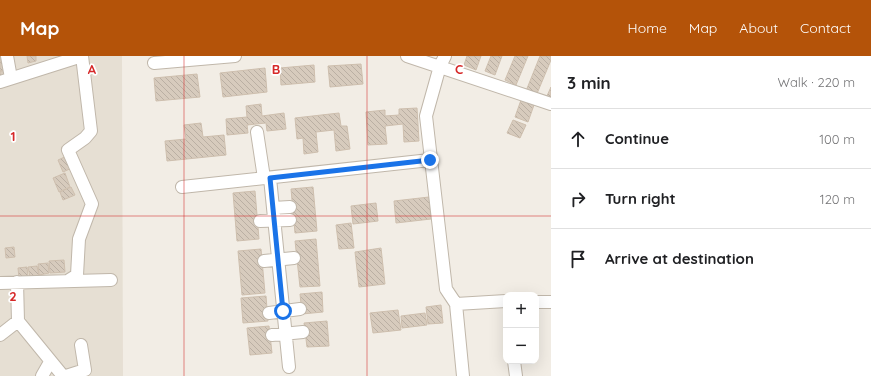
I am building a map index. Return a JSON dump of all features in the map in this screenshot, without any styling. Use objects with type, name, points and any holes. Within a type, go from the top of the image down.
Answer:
[{"type":"street","points":[[7,56],[6,80],[82,56],[91,131],[85,138],[68,150],[92,204],[79,239],[76,275],[69,280]]},
{"type":"street","points":[[154,62],[235,56]]},
{"type":"street","points":[[407,56],[442,61],[551,104]]},
{"type":"street","points":[[442,61],[426,116],[446,289],[456,304],[463,376]]},
{"type":"street","points":[[257,132],[273,208],[289,367]]},
{"type":"street","points":[[182,187],[430,160]]},
{"type":"street","points":[[273,208],[290,207]]},
{"type":"street","points":[[260,221],[290,220]]},
{"type":"street","points":[[264,261],[294,258]]},
{"type":"street","points":[[0,284],[69,280],[111,280]]},
{"type":"street","points":[[17,282],[18,321],[50,362],[64,376],[85,370],[81,345]]},
{"type":"street","points":[[456,304],[503,301]]},
{"type":"street","points":[[539,302],[551,302]]},
{"type":"street","points":[[269,313],[300,309]]},
{"type":"street","points":[[0,335],[18,321]]},
{"type":"street","points":[[272,335],[303,332]]},
{"type":"street","points":[[42,376],[50,362]]},
{"type":"street","points":[[514,364],[516,376]]},
{"type":"shaded area","points":[[0,56],[122,56],[123,376],[0,376]]},
{"type":"building","points":[[6,56],[8,70],[0,71],[0,57]]},
{"type":"building","points":[[27,56],[36,56],[36,61],[28,63]]},
{"type":"building","points":[[467,56],[481,56],[476,70],[464,65]]},
{"type":"building","points":[[491,56],[502,56],[495,75],[485,71]]},
{"type":"building","points":[[515,56],[528,56],[516,85],[505,80]]},
{"type":"building","points":[[540,56],[551,56],[551,60],[536,96],[526,91]]},
{"type":"building","points":[[361,64],[363,84],[330,87],[328,66]]},
{"type":"building","points":[[314,65],[315,82],[281,85],[280,68]]},
{"type":"building","points":[[265,68],[267,92],[223,97],[220,73]]},
{"type":"building","points":[[8,70],[9,78],[0,79],[0,71]]},
{"type":"building","points":[[197,74],[200,97],[156,101],[154,78]]},
{"type":"building","points":[[551,87],[551,100],[546,98]]},
{"type":"building","points":[[521,100],[534,105],[528,122],[515,117]]},
{"type":"building","points":[[261,104],[262,116],[284,113],[286,129],[267,131],[266,123],[247,125],[248,133],[227,135],[226,119],[247,117],[246,106]]},
{"type":"building","points":[[417,108],[419,141],[404,142],[403,124],[385,126],[387,144],[368,145],[366,112],[385,110],[385,116],[399,115],[399,109]]},
{"type":"building","points":[[339,113],[341,126],[347,126],[350,149],[336,151],[334,130],[316,132],[318,152],[304,154],[303,138],[297,139],[295,118]]},
{"type":"building","points":[[513,120],[526,125],[520,138],[507,133]]},
{"type":"building","points":[[201,123],[203,137],[224,135],[226,155],[167,161],[165,141],[186,139],[184,125]]},
{"type":"building","points":[[69,155],[74,167],[63,172],[58,160]]},
{"type":"building","points":[[65,173],[70,187],[59,192],[53,178]]},
{"type":"building","points":[[71,187],[75,195],[63,200],[60,192]]},
{"type":"building","points":[[313,187],[317,231],[295,233],[291,189]]},
{"type":"building","points":[[255,191],[259,239],[237,241],[233,193]]},
{"type":"building","points":[[429,197],[431,219],[396,223],[394,201]]},
{"type":"building","points":[[376,203],[378,221],[353,224],[351,206]]},
{"type":"building","points":[[351,223],[354,248],[339,249],[336,225]]},
{"type":"building","points":[[316,239],[320,286],[300,287],[295,241]]},
{"type":"building","points":[[14,247],[15,257],[6,258],[5,248]]},
{"type":"building","points":[[381,248],[385,284],[359,287],[355,252]]},
{"type":"building","points":[[261,249],[265,293],[242,295],[238,251]]},
{"type":"building","points":[[64,260],[65,272],[50,273],[49,261]]},
{"type":"building","points":[[48,263],[49,273],[39,275],[38,264]]},
{"type":"building","points":[[37,266],[39,276],[30,277],[28,267]]},
{"type":"building","points":[[27,267],[28,277],[19,278],[18,268]]},
{"type":"building","points":[[322,292],[323,312],[302,314],[300,294]]},
{"type":"building","points":[[266,296],[268,321],[243,323],[241,298]]},
{"type":"building","points":[[441,305],[443,323],[428,324],[426,307]]},
{"type":"building","points":[[398,310],[401,330],[373,333],[370,313]]},
{"type":"building","points":[[425,313],[427,325],[402,328],[401,316]]},
{"type":"building","points":[[327,321],[329,346],[307,347],[304,323]]},
{"type":"building","points":[[269,326],[272,353],[250,355],[247,328]]},
{"type":"route","points":[[283,311],[270,178],[430,160]]}]
